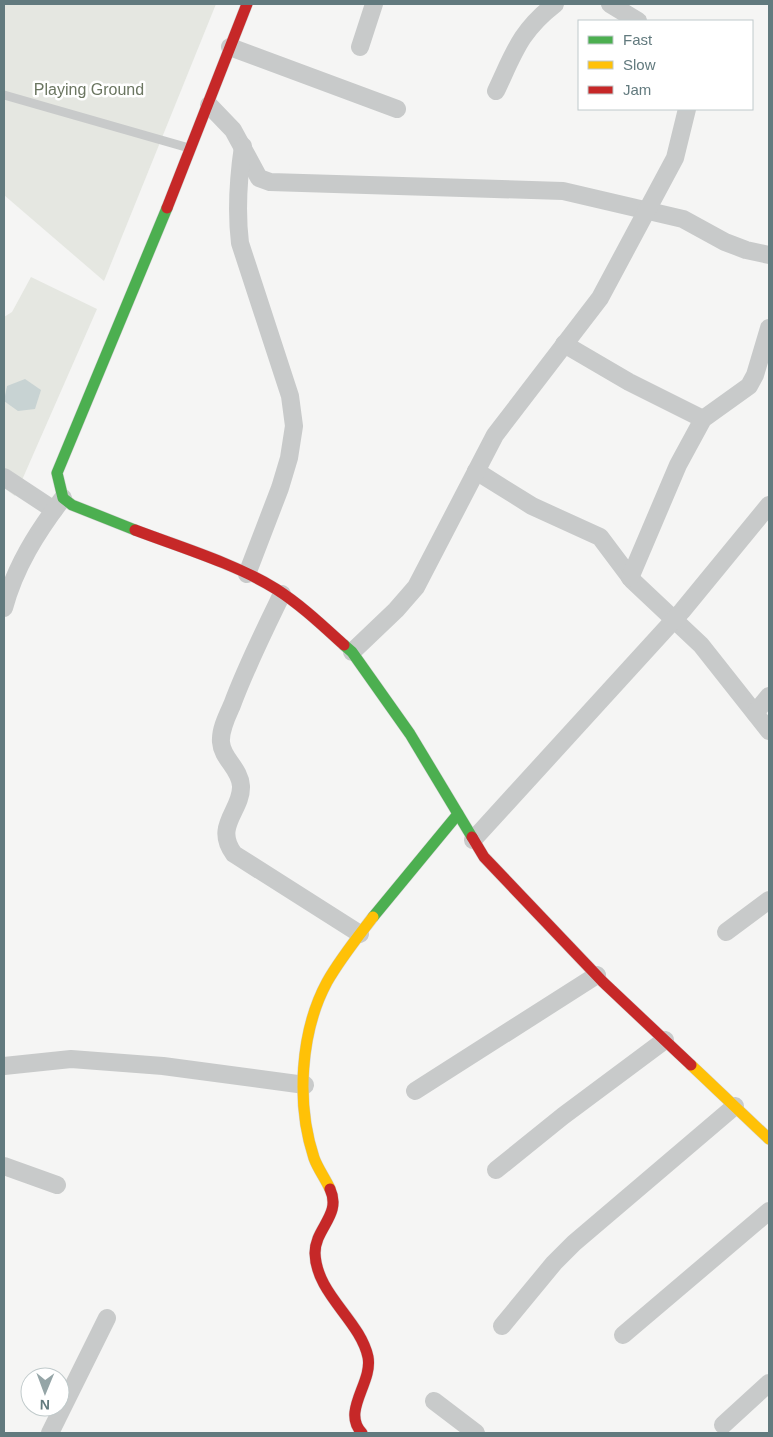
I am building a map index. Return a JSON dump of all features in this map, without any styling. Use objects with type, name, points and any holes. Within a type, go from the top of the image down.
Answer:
[{"type":"street","points":[[4,608],[10,586],[28,548],[59,504],[57,473],[209,105],[247,4]]},
{"type":"street","points":[[360,47],[374,4]]},
{"type":"street","points":[[496,91],[517,46],[528,28],[554,4]]},
{"type":"street","points":[[610,4],[636,20]]},
{"type":"street","points":[[230,47],[397,109]]},
{"type":"street","points":[[209,105],[232,130],[243,146],[259,178],[270,182],[563,191],[648,209],[683,219],[725,242],[746,250],[769,255]]},
{"type":"street","points":[[352,652],[396,610],[416,587],[495,435],[600,298],[674,158],[687,110]]},
{"type":"street","points":[[243,146],[237,191],[237,220],[240,243],[290,396],[294,426],[289,458],[280,488],[247,574]]},
{"type":"street","points":[[630,578],[678,465],[703,419],[749,386],[755,376],[769,328]]},
{"type":"street","points":[[564,344],[629,382],[703,419]]},
{"type":"street","points":[[476,471],[532,506],[600,537],[630,578],[701,645],[769,730]]},
{"type":"street","points":[[4,477],[59,504],[72,505],[247,574],[282,594],[312,616],[352,652],[410,734],[484,857],[597,975],[769,1139]]},
{"type":"street","points":[[474,840],[674,621],[769,504]]},
{"type":"street","points":[[282,594],[246,666],[221,739],[223,753],[237,774],[241,787],[226,833],[227,844],[234,854],[360,934]]},
{"type":"street","points":[[755,712],[769,696]]},
{"type":"street","points":[[362,1433],[355,1423],[356,1412],[368,1375],[369,1358],[366,1348],[335,1301],[319,1271],[315,1252],[319,1237],[330,1218],[334,1202],[315,1161],[309,1140],[305,1085],[308,1038],[319,999],[326,983],[360,934],[458,814]]},
{"type":"street","points":[[726,932],[769,900]]},
{"type":"street","points":[[415,1091],[597,975]]},
{"type":"street","points":[[496,1170],[563,1116],[665,1040]]},
{"type":"street","points":[[4,1066],[71,1059],[163,1066],[305,1085]]},
{"type":"street","points":[[502,1326],[554,1263],[574,1243],[735,1106]]},
{"type":"street","points":[[4,1166],[57,1185]]},
{"type":"street","points":[[623,1335],[769,1211]]},
{"type":"street","points":[[50,1433],[107,1318]]},
{"type":"street","points":[[723,1425],[769,1384]]},
{"type":"street","points":[[434,1401],[476,1433]]},
{"type":"lane","points":[[4,95],[191,149]]},
{"type":"green space","name":"Playing Ground","points":[[4,4],[216,4],[104,281],[4,195]]},
{"type":"green space","points":[[31,277],[97,309],[15,496],[4,488],[4,317],[12,312]]},
{"type":"shaded area","points":[[25,379],[41,390],[35,409],[18,411],[4,401],[7,386]]},
{"type":"traffic: fast","points":[[135,530],[72,505],[63,498],[57,473],[167,208]]},
{"type":"traffic: fast","points":[[344,645],[352,652],[410,734],[472,837]]},
{"type":"traffic: fast","points":[[373,917],[458,814]]},
{"type":"traffic: slow","points":[[330,1189],[314,1158],[308,1137],[303,1092],[306,1045],[311,1023],[327,982],[373,917]]},
{"type":"traffic: slow","points":[[691,1065],[769,1139]]},
{"type":"traffic: jam","points":[[167,208],[247,4]]},
{"type":"traffic: jam","points":[[135,530],[207,556],[260,580],[294,602],[344,645]]},
{"type":"traffic: jam","points":[[472,837],[484,857],[603,982],[691,1065]]},
{"type":"traffic: jam","points":[[330,1189],[333,1206],[331,1214],[319,1236],[315,1253],[317,1268],[323,1281],[356,1331],[368,1357],[366,1377],[356,1406],[355,1416],[356,1424],[362,1433]]}]
